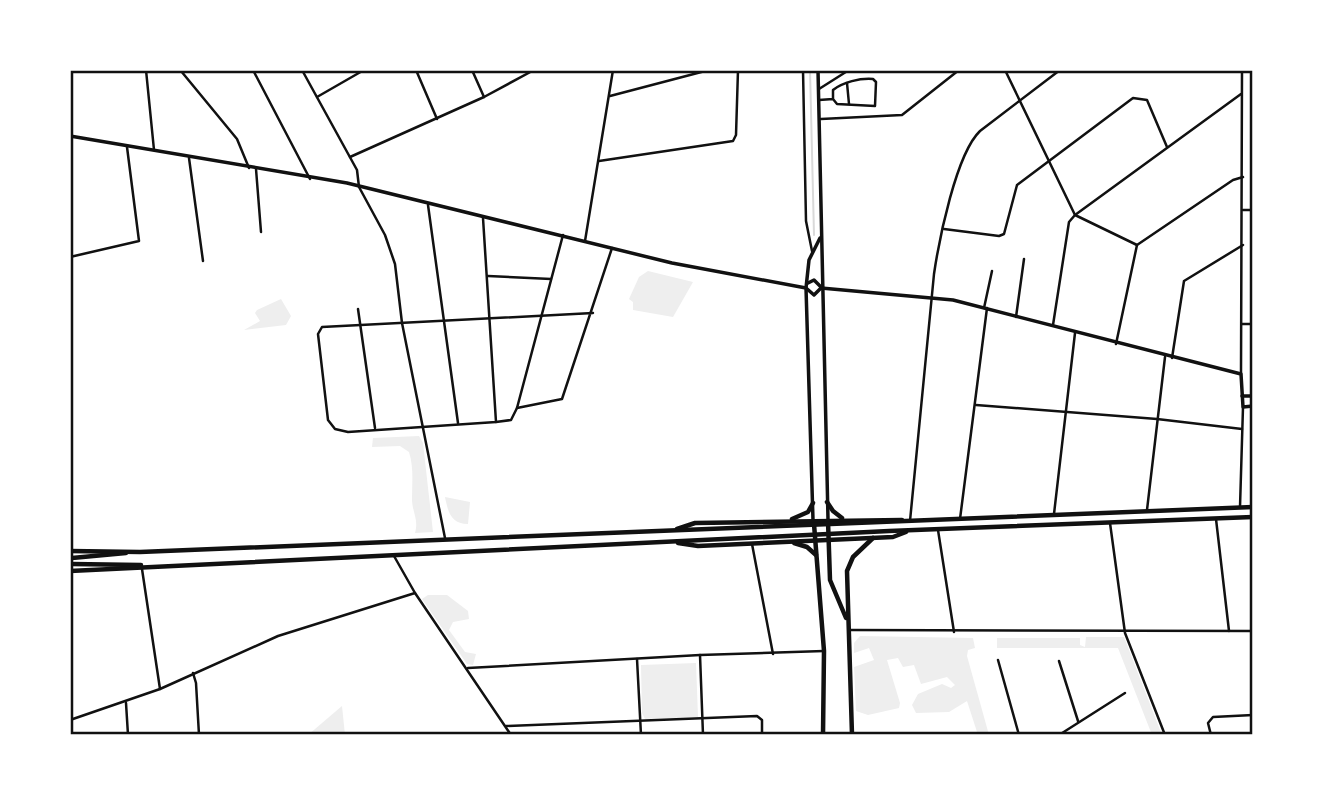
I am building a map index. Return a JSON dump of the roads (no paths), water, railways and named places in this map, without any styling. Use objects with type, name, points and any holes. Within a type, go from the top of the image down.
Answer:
[{"type":"main road","points":[[827,502],[832,511],[846,519]]},
{"type":"main road","points":[[785,521],[806,514],[813,503]]},
{"type":"main road","points":[[70,551],[140,552],[1253,507]]},
{"type":"main road","points":[[71,565],[394,556],[678,543],[710,539],[1253,517]]},
{"type":"main road","points":[[677,529],[695,523],[892,518],[908,521]]},
{"type":"main road","points":[[828,519],[830,580],[848,621]]},
{"type":"main road","points":[[846,519],[833,525],[832,529],[839,537],[848,539]]},
{"type":"main road","points":[[813,520],[824,651],[823,735]]},
{"type":"main road","points":[[785,521],[798,524],[803,530],[799,537],[786,542]]},
{"type":"main road","points":[[678,543],[698,546],[874,538],[893,537],[907,531]]},
{"type":"main road","points":[[852,735],[846,583],[849,562],[874,538]]},
{"type":"main road","points":[[786,542],[807,547],[817,556]]},
{"type":"main road","points":[[71,565],[140,552]]},
{"type":"street","points":[[146,70],[154,151]]},
{"type":"street","points":[[181,70],[237,139],[249,168]]},
{"type":"street","points":[[253,70],[310,179]]},
{"type":"street","points":[[302,70],[357,170],[359,187],[391,249],[399,284],[402,323],[445,538]]},
{"type":"street","points":[[317,97],[364,70]]},
{"type":"street","points":[[416,70],[437,119]]},
{"type":"street","points":[[472,70],[484,97]]},
{"type":"street","points":[[350,157],[484,97],[534,70]]},
{"type":"street","points":[[585,241],[613,70]]},
{"type":"street","points":[[610,96],[709,70]]},
{"type":"street","points":[[598,161],[733,141],[736,135],[738,70]]},
{"type":"street","points":[[803,70],[806,221],[812,252]]},
{"type":"street","points":[[818,70],[828,519]]},
{"type":"street","points":[[819,89],[849,70]]},
{"type":"street","points":[[820,119],[902,114],[959,70]]},
{"type":"street","points":[[1005,70],[1075,215],[1137,245]]},
{"type":"street","points":[[908,521],[938,246],[960,167],[972,138],[1060,70]]},
{"type":"street","points":[[1240,507],[1242,70]]},
{"type":"street","points":[[870,78],[876,82],[876,105],[837,104],[833,99],[835,88],[847,83],[870,78]]},
{"type":"street","points":[[847,83],[849,105]]},
{"type":"street","points":[[1053,327],[1069,222],[1241,94]]},
{"type":"street","points":[[944,229],[999,236],[1004,234],[1017,185],[1133,98],[1147,100],[1167,147]]},
{"type":"street","points":[[819,100],[833,99]]},
{"type":"street","points":[[70,136],[359,187],[719,274],[806,288],[814,295],[821,288]]},
{"type":"street","points":[[70,248],[71,256],[138,242],[127,147]]},
{"type":"street","points":[[190,158],[203,261]]},
{"type":"street","points":[[256,169],[261,232]]},
{"type":"street","points":[[1116,344],[1137,245],[1233,180],[1243,177]]},
{"type":"street","points":[[428,205],[458,423]]},
{"type":"street","points":[[1243,210],[1253,210]]},
{"type":"street","points":[[483,218],[496,422]]},
{"type":"street","points":[[563,235],[551,278],[541,316],[517,408],[511,421],[341,431],[328,420],[320,329],[360,325],[444,323],[541,316],[593,313]]},
{"type":"street","points":[[813,520],[806,288],[812,252],[821,236]]},
{"type":"street","points":[[1172,358],[1184,281],[1243,244]]},
{"type":"street","points":[[517,408],[559,401],[565,396],[612,248]]},
{"type":"street","points":[[1016,317],[1024,259]]},
{"type":"street","points":[[960,519],[976,405],[985,308],[992,271]]},
{"type":"street","points":[[487,276],[551,278]]},
{"type":"street","points":[[806,288],[808,282],[814,280],[821,288],[931,297],[985,308],[1165,357],[1241,374]]},
{"type":"street","points":[[358,309],[375,428]]},
{"type":"street","points":[[1241,324],[1253,324]]},
{"type":"street","points":[[1054,515],[1075,333]]},
{"type":"street","points":[[1147,511],[1165,357]]},
{"type":"street","points":[[1242,396],[1253,396]]},
{"type":"street","points":[[976,405],[1157,419],[1242,429]]},
{"type":"street","points":[[1242,407],[1253,406]]},
{"type":"street","points":[[1216,519],[1229,631]]},
{"type":"street","points":[[1110,523],[1125,633],[1165,735]]},
{"type":"street","points":[[938,530],[954,632]]},
{"type":"street","points":[[752,544],[773,654]]},
{"type":"street","points":[[394,556],[415,593],[511,735]]},
{"type":"street","points":[[141,565],[160,689]]},
{"type":"street","points":[[70,720],[160,689],[278,636],[415,593]]},
{"type":"street","points":[[849,630],[1125,633],[1253,631]]},
{"type":"street","points":[[468,668],[700,654],[824,651]]},
{"type":"street","points":[[700,654],[704,735]]},
{"type":"street","points":[[637,659],[641,735]]},
{"type":"street","points":[[998,660],[1019,735]]},
{"type":"street","points":[[1059,661],[1078,721]]},
{"type":"street","points":[[193,673],[199,735]]},
{"type":"street","points":[[1059,735],[1125,693]]},
{"type":"street","points":[[126,702],[128,735]]},
{"type":"street","points":[[1211,735],[1208,723],[1213,717],[1253,715]]},
{"type":"street","points":[[506,726],[757,716],[762,720],[762,735]]},
{"type":"waterway","points":[[810,70],[814,235]]}]
